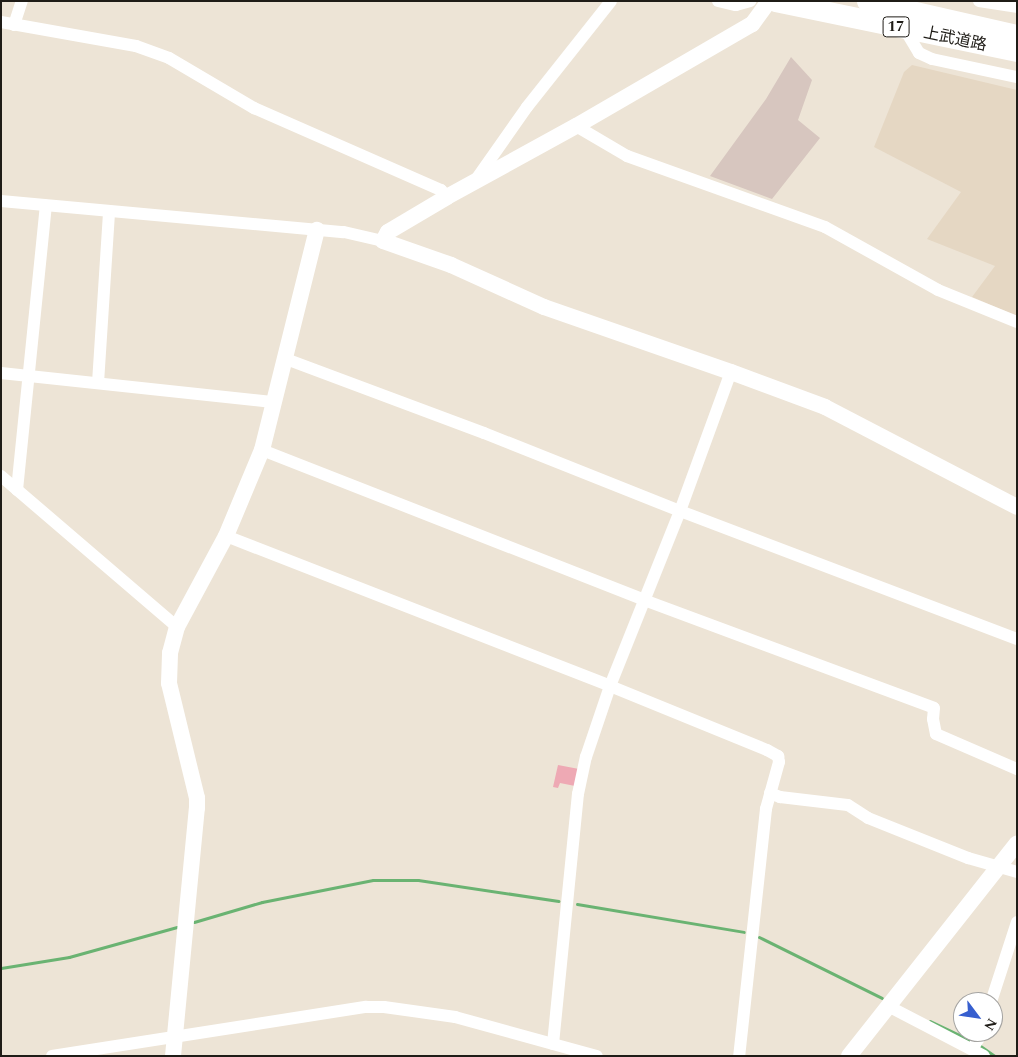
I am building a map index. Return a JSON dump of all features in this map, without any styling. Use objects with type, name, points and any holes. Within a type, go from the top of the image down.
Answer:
[{"type":"highway","name":"上武道路","points":[[775,1],[1017,51]]},
{"type":"highway","name":"上武道路","points":[[867,1],[1017,35]]},
{"type":"highway","points":[[940,18],[1017,26]]},
{"type":"highway","points":[[977,44],[1000,63],[1017,66]]},
{"type":"street","points":[[22,1],[8,23],[136,46],[169,58],[254,108],[441,190],[447,197]]},
{"type":"street","points":[[475,181],[527,107],[611,1]]},
{"type":"street","points":[[718,1],[736,5],[750,1]]},
{"type":"street","points":[[383,241],[388,232],[447,197],[576,126],[752,24],[769,1]]},
{"type":"street","points":[[979,1],[1017,7]]},
{"type":"street","points":[[904,28],[919,53],[932,59],[1017,77]]},
{"type":"street","points":[[576,126],[627,156],[825,227],[938,290],[1017,322]]},
{"type":"street","points":[[1,200],[109,212],[212,218],[344,232],[383,241],[451,265],[544,307],[731,372],[825,408],[1017,507]]},
{"type":"street","points":[[18,490],[46,205]]},
{"type":"street","points":[[98,383],[109,212]]},
{"type":"street","points":[[173,1056],[197,798],[169,683],[170,653],[177,628],[226,536],[262,450],[317,230]]},
{"type":"street","points":[[286,359],[484,432],[680,511],[1017,639]]},
{"type":"street","points":[[553,1044],[578,794],[586,757],[610,686],[680,511],[731,372]]},
{"type":"street","points":[[1,373],[274,402]]},
{"type":"street","points":[[262,450],[644,600],[934,708],[933,719],[936,734],[1017,769]]},
{"type":"street","points":[[1,476],[177,628]]},
{"type":"street","points":[[226,536],[610,686],[778,756],[779,762],[766,809],[739,1056]]},
{"type":"street","points":[[770,793],[780,797],[848,805],[868,818],[998,868],[1017,872]]},
{"type":"street","points":[[849,1056],[1017,843]]},
{"type":"street","points":[[995,992],[1017,922]]},
{"type":"street","points":[[888,1006],[972,1048],[984,1056]]},
{"type":"street","points":[[52,1056],[366,1007],[435,1012],[597,1056]]},
{"type":"street","points":[[972,1048],[976,1042]]},
{"type":"shaded area","points":[[912,65],[1017,90],[1017,316],[972,297],[995,266],[927,239],[961,192],[874,147],[904,72]]},
{"type":"shaded area","points":[[558,765],[579,769],[575,786],[560,783],[558,788],[553,787]]},
{"type":"building","points":[[791,57],[812,80],[798,120],[820,138],[772,199],[710,176],[766,99]]},
{"type":"waterway","points":[[194,922],[262,902],[373,880],[418,880],[558,901]]},
{"type":"waterway","points":[[577,904],[744,932]]},
{"type":"waterway","points":[[1,968],[69,957],[177,927]]},
{"type":"waterway","points":[[759,937],[882,998]]},
{"type":"waterway","points":[[930,1021],[953,1032]]},
{"type":"waterway","points":[[979,1045],[995,1056]]}]
